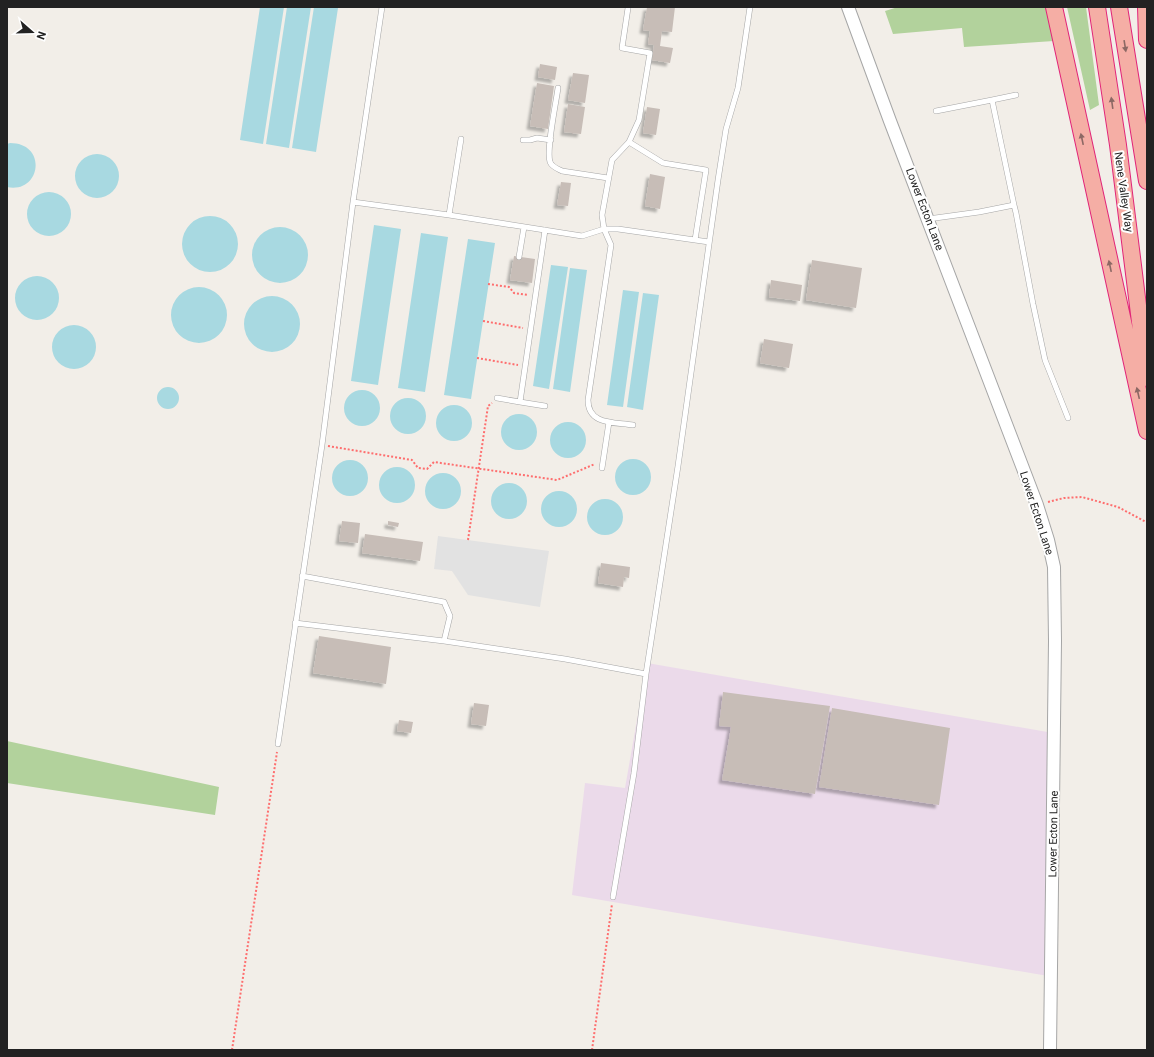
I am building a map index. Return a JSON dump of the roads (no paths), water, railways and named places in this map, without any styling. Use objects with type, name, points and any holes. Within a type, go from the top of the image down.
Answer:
[{"type":"highway","points":[[1054,7],[1147,431]]},
{"type":"highway","name":"Nene Valley Way","points":[[1097,7],[1124,192],[1147,378]]},
{"type":"highway","points":[[1119,7],[1147,181]]},
{"type":"highway","points":[[1146,7],[1147,40]]},
{"type":"street","name":"Lower Ecton Lane","points":[[848,7],[890,121],[1038,505],[1054,567],[1055,657],[1050,1050]]},
{"type":"lane","points":[[278,744],[322,445],[353,202],[382,7]]},
{"type":"lane","points":[[626,7],[622,48],[650,53],[639,120],[629,142],[612,160],[608,178],[602,215],[604,229],[611,245],[588,406],[595,418],[609,422],[633,425]]},
{"type":"lane","points":[[613,897],[634,773],[646,674],[678,466],[726,129],[738,88],[750,7]]},
{"type":"lane","points":[[558,88],[551,140],[550,162],[555,168],[562,171],[608,178]]},
{"type":"lane","points":[[936,112],[1016,95]]},
{"type":"lane","points":[[992,100],[1045,360],[1068,418]]},
{"type":"lane","points":[[523,140],[537,138],[551,140]]},
{"type":"lane","points":[[449,215],[461,139]]},
{"type":"lane","points":[[629,142],[663,163],[706,170],[695,240]]},
{"type":"lane","points":[[353,202],[449,215],[582,236],[604,229],[618,228],[709,242]]},
{"type":"lane","points":[[928,219],[979,212],[1014,205]]},
{"type":"lane","points":[[519,257],[524,227]]},
{"type":"lane","points":[[520,402],[545,230]]},
{"type":"lane","points":[[497,398],[545,406]]},
{"type":"lane","points":[[602,468],[609,422]]},
{"type":"lane","points":[[302,576],[444,602],[450,616],[444,641]]},
{"type":"lane","points":[[295,623],[444,641],[565,659],[646,674]]},
{"type":"water","points":[[260,7],[284,7],[263,144],[240,140]]},
{"type":"water","points":[[287,7],[311,7],[289,148],[266,144]]},
{"type":"water","points":[[314,7],[338,8],[316,152],[292,148]]},
{"type":"water","points":[[7,144],[22,145],[30,151],[35,159],[36,168],[33,176],[27,183],[18,187],[7,187]]},
{"type":"water","points":[[93,154],[101,154],[106,155],[113,160],[118,167],[118,185],[113,192],[106,197],[93,198],[85,195],[78,188],[75,180],[75,172],[78,164],[85,157]]},
{"type":"water","points":[[45,192],[53,192],[58,193],[65,198],[70,205],[70,223],[65,230],[58,235],[45,236],[37,233],[30,226],[27,218],[27,210],[30,202],[37,195]]},
{"type":"water","points":[[205,216],[215,216],[230,224],[236,233],[238,244],[236,255],[230,264],[215,272],[205,272],[194,267],[187,260],[182,249],[182,239],[187,228],[194,221]]},
{"type":"water","points":[[374,225],[401,229],[378,385],[351,381]]},
{"type":"water","points":[[275,227],[285,227],[300,235],[306,244],[308,255],[306,266],[300,275],[285,283],[275,283],[264,278],[257,271],[252,260],[252,250],[257,239],[264,232]]},
{"type":"water","points":[[421,233],[448,237],[425,392],[398,388]]},
{"type":"water","points":[[468,239],[495,243],[471,399],[444,395]]},
{"type":"water","points":[[551,265],[568,267],[549,389],[533,386]]},
{"type":"water","points":[[570,268],[587,270],[570,392],[553,389]]},
{"type":"water","points":[[33,276],[41,276],[46,277],[53,282],[58,289],[58,307],[53,314],[46,319],[33,320],[25,317],[18,310],[15,302],[15,294],[18,286],[25,279]]},
{"type":"water","points":[[194,287],[204,287],[219,295],[225,304],[227,315],[225,326],[219,335],[204,343],[194,343],[183,338],[176,331],[171,320],[171,310],[176,299],[183,292]]},
{"type":"water","points":[[623,290],[639,292],[623,407],[607,405]]},
{"type":"water","points":[[643,293],[659,295],[643,410],[627,407]]},
{"type":"water","points":[[267,296],[277,296],[292,304],[298,313],[300,324],[298,335],[292,344],[277,352],[267,352],[256,347],[249,340],[244,329],[244,319],[249,308],[256,301]]},
{"type":"water","points":[[70,325],[78,325],[83,326],[90,331],[95,338],[95,356],[90,363],[83,368],[70,369],[62,366],[55,359],[52,351],[52,343],[55,335],[62,328]]},
{"type":"water","points":[[168,387],[176,390],[179,398],[176,406],[168,409],[160,406],[157,398],[160,390]]},
{"type":"water","points":[[366,390],[375,395],[379,401],[379,415],[375,421],[366,426],[358,426],[349,421],[345,415],[344,404],[349,395],[355,391]]},
{"type":"water","points":[[412,398],[421,403],[425,409],[425,423],[421,429],[412,434],[404,434],[395,429],[391,423],[390,412],[395,403],[401,399]]},
{"type":"water","points":[[458,405],[467,410],[471,416],[471,430],[467,436],[458,441],[450,441],[441,436],[437,430],[436,419],[441,410],[447,406]]},
{"type":"water","points":[[523,414],[532,419],[536,425],[536,439],[532,445],[523,450],[515,450],[506,445],[502,439],[501,428],[506,419],[512,415]]},
{"type":"water","points":[[572,422],[581,427],[585,433],[585,447],[581,453],[572,458],[564,458],[555,453],[551,447],[550,436],[555,427],[561,423]]},
{"type":"water","points":[[637,459],[646,464],[650,470],[650,484],[646,490],[637,495],[629,495],[620,490],[616,484],[615,473],[620,464],[626,460]]},
{"type":"water","points":[[354,460],[363,465],[367,471],[367,485],[363,491],[354,496],[346,496],[337,491],[333,485],[332,474],[337,465],[343,461]]},
{"type":"water","points":[[401,467],[410,472],[414,478],[414,492],[410,498],[401,503],[393,503],[384,498],[380,492],[379,481],[384,472],[390,468]]},
{"type":"water","points":[[447,473],[456,478],[460,484],[460,498],[456,504],[447,509],[439,509],[430,504],[426,498],[425,487],[430,478],[436,474]]},
{"type":"water","points":[[513,483],[522,488],[526,494],[526,508],[522,514],[513,519],[505,519],[496,514],[492,508],[491,497],[496,488],[502,484]]},
{"type":"water","points":[[563,491],[572,496],[576,502],[576,516],[572,522],[563,527],[555,527],[546,522],[542,516],[541,505],[546,496],[552,492]]},
{"type":"water","points":[[609,499],[618,504],[622,510],[622,524],[618,530],[609,535],[601,535],[592,530],[588,524],[587,513],[592,504],[598,500]]}]
